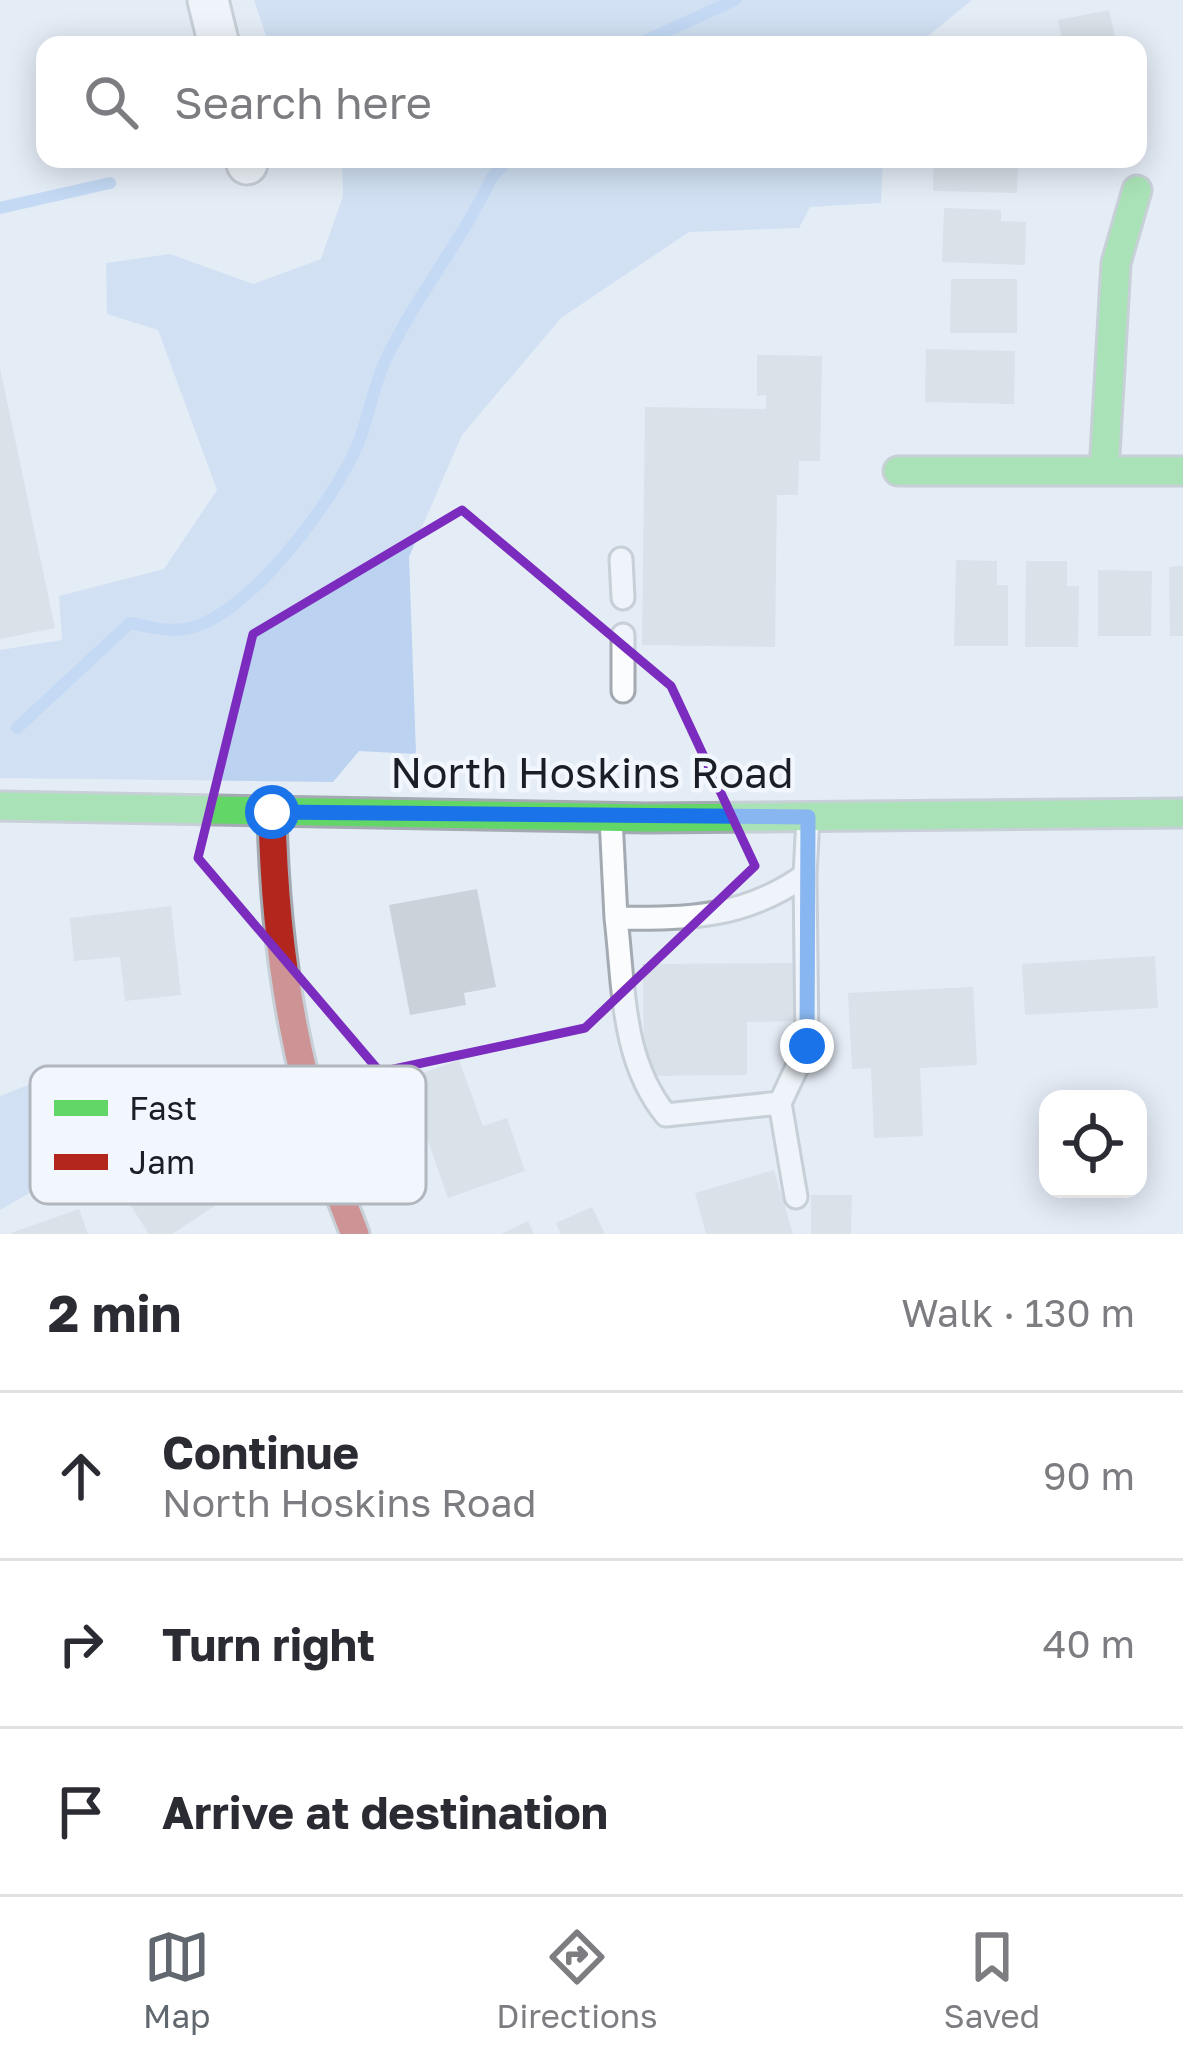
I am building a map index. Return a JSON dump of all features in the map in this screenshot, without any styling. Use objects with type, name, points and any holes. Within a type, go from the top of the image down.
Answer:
[{"type":"street","points":[[208,0],[217,36]]},
{"type":"street","points":[[1104,471],[1117,262],[1138,190]]},
{"type":"street","points":[[898,471],[1183,471]]},
{"type":"street","name":"North Hoskins Road","points":[[0,806],[611,817],[1183,813]]},
{"type":"street","points":[[272,812],[273,908],[288,1036],[296,1066]]},
{"type":"street","points":[[342,1204],[355,1234]]},
{"type":"lane","points":[[621,559],[623,598]]},
{"type":"lane","points":[[622,635],[623,691]]},
{"type":"lane","points":[[611,817],[616,918],[634,1063],[644,1088],[666,1115],[780,1103]]},
{"type":"lane","points":[[796,1197],[780,1103],[807,1046],[808,817]]},
{"type":"lane","points":[[616,918],[697,919],[747,909],[806,875]]},
{"type":"highlighted area","points":[[462,510],[671,686],[755,866],[585,1028],[380,1072],[198,858],[253,634]]},
{"type":"shaded area","points":[[254,0],[972,0],[928,36],[266,36]]},
{"type":"shaded area","points":[[342,168],[883,168],[881,203],[810,207],[799,228],[689,232],[561,318],[462,435],[409,557],[416,754],[359,751],[333,782],[0,778],[0,650],[62,640],[59,596],[164,569],[217,490],[158,330],[107,314],[106,263],[170,254],[253,284],[321,259],[343,196]]},
{"type":"shaded area","points":[[30,1084],[30,1193],[0,1210],[0,1096]]},
{"type":"building","points":[[1109,10],[1115,36],[1061,36],[1058,20]]},
{"type":"building","points":[[934,168],[1018,168],[1017,193],[933,191]]},
{"type":"building","points":[[944,208],[1001,210],[1001,221],[1026,222],[1025,265],[942,262]]},
{"type":"building","points":[[951,279],[1017,279],[1017,333],[950,333]]},
{"type":"building","points":[[926,349],[1015,351],[1014,404],[925,402]]},
{"type":"building","points":[[757,355],[822,356],[820,461],[799,461],[798,495],[777,495],[775,647],[642,645],[645,407],[766,409],[766,395],[757,396]]},
{"type":"building","points":[[0,368],[55,628],[0,639]]},
{"type":"building","points":[[956,560],[997,561],[997,585],[1008,585],[1008,646],[954,646]]},
{"type":"building","points":[[1026,561],[1067,561],[1067,586],[1079,586],[1078,647],[1025,647]]},
{"type":"building","points":[[1183,566],[1183,636],[1170,636],[1169,567]]},
{"type":"building","points":[[1098,570],[1152,571],[1151,636],[1098,636]]},
{"type":"building","points":[[477,889],[496,987],[464,993],[466,1005],[410,1015],[389,905]]},
{"type":"building","points":[[171,906],[181,995],[125,1001],[120,957],[74,961],[70,918]]},
{"type":"building","points":[[1155,956],[1158,1008],[1025,1015],[1022,964]]},
{"type":"building","points":[[799,963],[800,1021],[747,1022],[747,1075],[644,1076],[643,964]]},
{"type":"building","points":[[973,987],[977,1065],[920,1068],[923,1136],[874,1138],[871,1068],[852,1069],[848,993]]},
{"type":"building","points":[[459,1060],[483,1126],[507,1118],[525,1171],[448,1198],[426,1136],[426,1072]]},
{"type":"building","points":[[774,1170],[793,1234],[706,1234],[695,1193]]},
{"type":"building","points":[[811,1195],[852,1195],[851,1234],[811,1234]]},
{"type":"building","points":[[130,1204],[218,1204],[172,1234],[149,1234]]},
{"type":"building","points":[[592,1207],[605,1234],[561,1234],[556,1223]]},
{"type":"building","points":[[79,1209],[88,1234],[11,1234],[11,1233]]},
{"type":"building","points":[[528,1221],[534,1234],[501,1234]]},
{"type":"waterway","points":[[656,36],[735,0]]},
{"type":"waterway","points":[[17,728],[130,623],[177,630],[208,621],[234,605],[285,555],[346,469],[398,336],[500,168]]},
{"type":"waterway","points":[[0,208],[110,183]]},
{"type":"traffic: fast","points":[[1104,471],[1116,263],[1137,190]]},
{"type":"traffic: fast","points":[[898,471],[1183,471]]},
{"type":"traffic: fast","points":[[0,806],[647,818],[1183,813]]},
{"type":"traffic: jam","points":[[272,813],[278,922],[302,1066]]},
{"type":"traffic: jam","points":[[343,1204],[355,1234]]},
{"type":"route","points":[[272,812],[808,817],[807,1046]]}]
